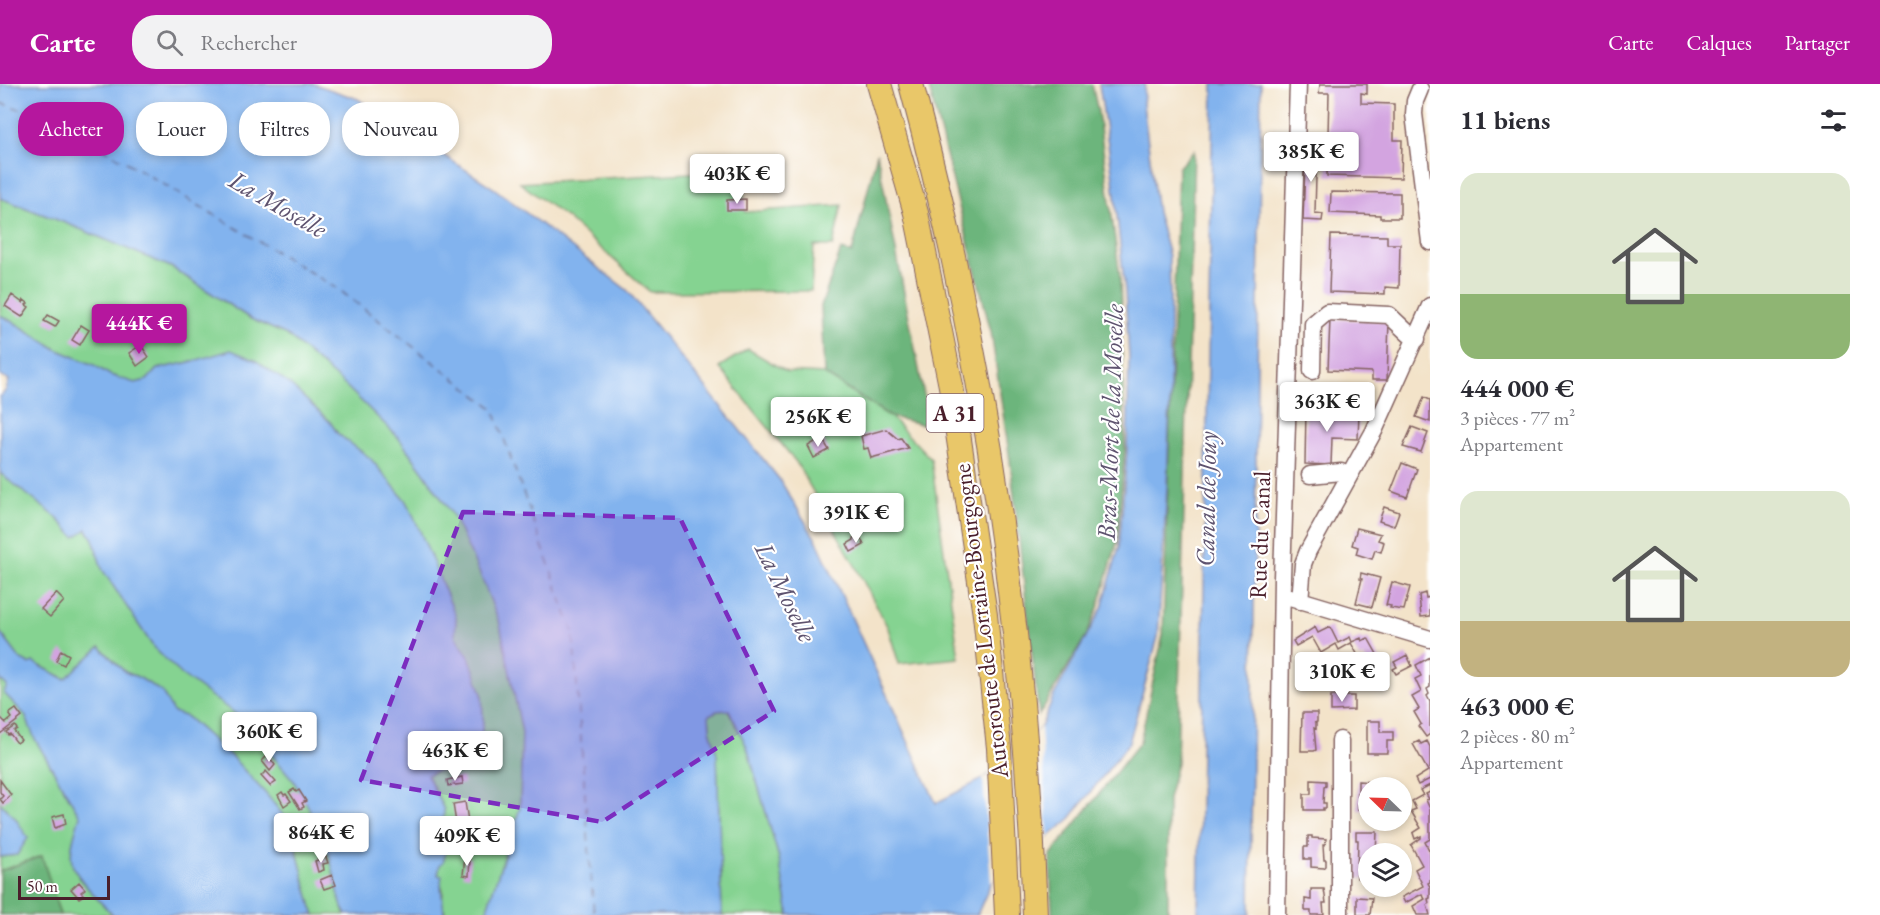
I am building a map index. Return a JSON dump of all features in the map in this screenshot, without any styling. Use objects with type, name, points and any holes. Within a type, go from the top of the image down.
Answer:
[{"type":"highway","name":"Autoroute de Lorraine-Bourgogne","points":[[879,84],[916,213],[951,386],[985,615],[999,748],[1007,915]]},
{"type":"highway","name":"Autoroute de Lorraine-Bourgogne","points":[[911,84],[943,212],[977,377],[999,506],[1015,632],[1025,737],[1035,915]]},
{"type":"street","name":"Rue du Canal","points":[[1277,915],[1282,596],[1298,84]]},
{"type":"street","points":[[1421,90],[1415,101],[1414,114],[1430,242]]},
{"type":"street","points":[[1300,601],[1303,564],[1308,551],[1374,431],[1430,306]]},
{"type":"street","points":[[1311,371],[1313,324],[1327,312],[1389,315],[1417,339]]},
{"type":"street","points":[[1310,475],[1341,472],[1349,476]]},
{"type":"street","points":[[1282,596],[1430,639]]},
{"type":"street","points":[[1340,740],[1340,915]]},
{"type":"highlighted area","points":[[463,512],[680,518],[774,711],[602,822],[361,780]]},
{"type":"green space","points":[[928,84],[1092,84],[1098,112],[1120,277],[1125,449],[1117,543],[1098,608],[1086,636],[1039,715],[1010,461],[991,332]]},
{"type":"green space","points":[[1194,150],[1177,763],[1168,799],[1168,915],[1052,915],[1050,856],[1140,742],[1163,635],[1178,168]]},
{"type":"green space","points":[[877,153],[930,426],[891,417],[824,374],[821,306],[841,250],[852,253]]},
{"type":"green space","points":[[742,170],[745,212],[842,205],[833,246],[814,246],[811,291],[650,292],[568,219],[520,183]]},
{"type":"green space","points":[[0,198],[171,267],[251,319],[287,335],[347,387],[398,437],[425,474],[454,517],[500,624],[522,732],[520,808],[486,915],[444,915],[445,910],[442,906],[443,890],[438,875],[440,863],[447,848],[443,824],[444,810],[427,775],[461,766],[479,752],[483,721],[482,694],[469,657],[455,636],[456,617],[405,500],[370,458],[338,434],[330,422],[289,384],[190,362],[157,369],[147,380],[135,383],[110,375],[94,365],[58,350],[0,315]]},
{"type":"green space","points":[[748,349],[787,372],[824,374],[891,417],[931,459],[959,658],[899,664],[888,628],[796,462],[719,367]]},
{"type":"green space","points":[[0,473],[56,517],[75,537],[86,529],[93,539],[102,569],[154,648],[181,674],[241,718],[293,780],[322,837],[346,915],[315,915],[294,841],[284,816],[232,757],[187,717],[173,713],[162,692],[140,678],[125,672],[100,647],[66,679],[33,662],[29,664],[21,660],[0,632]]},
{"type":"green space","points":[[1,680],[7,686],[4,693],[25,715],[35,739],[80,816],[71,851],[74,869],[113,915],[60,915],[41,856],[0,871],[0,857],[17,855],[16,819],[0,803]]},
{"type":"green space","points":[[728,710],[747,747],[779,858],[789,915],[722,915],[717,755],[709,715],[717,711]]},
{"type":"green space","points":[[42,856],[60,915],[0,915],[0,871]]},
{"type":"water","name":"La Moselle","points":[[0,84],[314,84],[358,99],[363,102],[342,102],[342,156],[445,156],[495,189],[627,290],[780,480],[817,541],[936,803],[983,779],[1041,727],[1053,697],[1102,608],[1119,547],[1127,450],[1129,357],[1125,292],[1113,178],[1099,84],[1145,84],[1143,104],[1157,212],[1169,256],[1170,398],[1158,637],[1129,743],[1068,821],[991,883],[977,915],[789,915],[779,858],[747,747],[729,710],[717,711],[709,715],[710,729],[717,754],[722,915],[486,915],[520,808],[522,732],[500,624],[454,517],[425,474],[398,437],[347,387],[287,335],[251,319],[171,267],[0,198]]},
{"type":"water","name":"Canal de Jouy","points":[[1213,84],[1261,84],[1250,915],[1198,915]]},
{"type":"water","points":[[0,315],[58,350],[94,365],[110,375],[135,383],[147,380],[157,369],[231,350],[255,360],[289,384],[330,422],[338,434],[370,458],[405,500],[456,617],[455,636],[469,657],[482,694],[483,721],[479,752],[461,766],[427,775],[444,810],[443,824],[447,848],[438,875],[442,876],[444,915],[347,915],[341,904],[330,858],[322,837],[293,780],[241,718],[181,674],[154,648],[102,569],[93,539],[87,529],[75,537],[56,517],[0,473],[0,397],[6,390],[9,380],[0,376]]},
{"type":"water","points":[[0,632],[21,660],[29,664],[33,662],[65,679],[100,647],[125,672],[140,678],[162,692],[173,712],[187,717],[232,757],[284,816],[294,841],[315,915],[113,915],[74,868],[71,851],[80,816],[35,739],[25,715],[4,693],[7,686],[2,681],[0,682]]},
{"type":"water","points":[[0,803],[16,819],[28,838],[17,855],[0,857]]},
{"type":"pier","points":[[1041,727],[1048,837],[991,883],[983,779]]},
{"type":"building","points":[[1320,84],[1367,84],[1367,94],[1361,93],[1361,103],[1394,104],[1394,140],[1402,140],[1401,178],[1327,176],[1329,93],[1319,93]]},
{"type":"building","points":[[1306,140],[1317,141],[1315,213],[1323,214],[1322,221],[1303,220]]},
{"type":"building","points":[[1331,192],[1400,193],[1400,218],[1330,213]]},
{"type":"building","points":[[746,199],[746,210],[727,210],[727,200]]},
{"type":"building","points":[[1331,235],[1387,236],[1387,244],[1400,244],[1399,288],[1385,287],[1385,294],[1329,292]]},
{"type":"building","points":[[12,295],[23,303],[24,300],[28,303],[26,305],[29,307],[22,317],[5,306]]},
{"type":"building","points":[[48,315],[59,321],[55,327],[44,321]]},
{"type":"building","points":[[1330,319],[1389,321],[1387,380],[1372,380],[1372,372],[1328,370]]},
{"type":"building","points":[[81,325],[89,330],[80,345],[72,340]]},
{"type":"building","points":[[141,345],[149,357],[137,366],[129,353]]},
{"type":"building","points":[[1424,397],[1430,400],[1430,422],[1416,417]]},
{"type":"building","points":[[1306,408],[1333,409],[1333,413],[1359,413],[1358,439],[1332,438],[1331,465],[1305,464]]},
{"type":"building","points":[[1412,427],[1428,433],[1421,452],[1403,447]]},
{"type":"building","points":[[886,429],[898,439],[901,438],[908,448],[871,458],[868,448],[864,449],[861,436]]},
{"type":"building","points":[[822,438],[829,450],[814,458],[808,446]]},
{"type":"building","points":[[1402,463],[1417,469],[1407,497],[1391,491]]},
{"type":"building","points":[[1384,507],[1399,512],[1394,526],[1379,521]]},
{"type":"building","points":[[1357,528],[1381,534],[1378,540],[1384,542],[1381,552],[1375,550],[1372,559],[1356,554],[1358,547],[1352,545]]},
{"type":"building","points":[[859,535],[864,545],[851,552],[847,544]]},
{"type":"building","points":[[1361,573],[1380,578],[1372,607],[1356,603],[1362,579],[1360,579]]},
{"type":"building","points":[[1392,582],[1410,587],[1404,610],[1390,608],[1391,606],[1386,605]]},
{"type":"building","points":[[56,593],[64,601],[50,617],[41,609]]},
{"type":"building","points":[[1425,593],[1426,598],[1430,597],[1430,616],[1421,617],[1419,595]]},
{"type":"building","points":[[1315,627],[1318,633],[1330,627],[1338,643],[1350,637],[1352,642],[1368,638],[1382,663],[1377,666],[1378,670],[1373,673],[1364,657],[1360,659],[1351,643],[1339,650],[1336,644],[1321,653],[1312,637],[1296,646],[1293,641]]},
{"type":"building","points":[[61,650],[69,655],[64,665],[56,661]]},
{"type":"building","points":[[1407,655],[1412,666],[1396,674],[1393,669],[1397,667],[1394,662]]},
{"type":"building","points":[[1430,657],[1430,687],[1427,689],[1429,694],[1427,696],[1430,702],[1430,734],[1426,737],[1418,726],[1421,724],[1414,712],[1419,709],[1412,697],[1421,692],[1415,679],[1421,676],[1416,665]]},
{"type":"building","points":[[1331,696],[1354,696],[1354,710],[1331,711]]},
{"type":"building","points":[[16,709],[22,717],[0,734],[0,717],[6,723],[12,718],[9,714]]},
{"type":"building","points":[[1302,713],[1317,713],[1317,722],[1314,723],[1316,723],[1316,729],[1314,728],[1316,750],[1314,751],[1301,751]]},
{"type":"building","points":[[1367,721],[1380,721],[1380,732],[1393,732],[1393,741],[1387,741],[1387,753],[1367,753]]},
{"type":"building","points":[[15,726],[17,729],[14,731],[21,740],[17,743],[6,732]]},
{"type":"building","points":[[231,731],[242,744],[238,748],[227,734]]},
{"type":"building","points":[[1419,741],[1421,744],[1427,741],[1430,747],[1430,779],[1418,785],[1415,779],[1428,771],[1413,744]]},
{"type":"building","points":[[268,755],[275,765],[270,771],[262,761]]},
{"type":"building","points":[[266,771],[276,782],[270,786],[261,776]]},
{"type":"building","points":[[462,777],[463,784],[448,786],[447,780]]},
{"type":"building","points":[[0,780],[11,795],[3,803],[0,799],[3,796],[0,792]]},
{"type":"building","points":[[1311,780],[1326,781],[1323,803],[1326,803],[1326,808],[1323,810],[1304,810],[1304,794],[1311,794]]},
{"type":"building","points":[[1430,785],[1430,792],[1426,794],[1429,799],[1426,800],[1430,809],[1430,839],[1425,842],[1430,852],[1430,882],[1428,883],[1430,898],[1427,905],[1430,915],[1417,915],[1413,906],[1425,899],[1422,894],[1405,903],[1402,897],[1412,897],[1412,892],[1423,886],[1415,869],[1422,865],[1412,847],[1421,838],[1421,836],[1415,839],[1413,833],[1421,828],[1412,813],[1416,809],[1412,801],[1423,795],[1420,790]]},
{"type":"building","points":[[294,789],[296,792],[299,790],[306,801],[302,803],[304,807],[300,809],[289,792]]},
{"type":"building","points":[[282,792],[291,801],[284,806],[278,795]]},
{"type":"building","points":[[465,802],[468,821],[456,823],[453,804]]},
{"type":"building","points":[[64,814],[66,824],[55,828],[52,817]]},
{"type":"building","points":[[1356,832],[1377,832],[1376,843],[1358,843],[1358,878],[1357,878],[1358,840],[1356,840]]},
{"type":"building","points":[[1308,836],[1326,839],[1323,845],[1324,860],[1326,860],[1324,868],[1311,867],[1311,859],[1304,859],[1304,847],[1308,847]]},
{"type":"building","points":[[326,857],[328,863],[323,864],[324,870],[318,872],[315,861]]},
{"type":"building","points":[[465,857],[470,858],[469,876],[463,875]]},
{"type":"building","points":[[332,875],[336,885],[324,889],[320,880]]},
{"type":"building","points":[[79,882],[85,889],[81,892],[84,895],[79,898],[71,889]]},
{"type":"building","points":[[1311,889],[1324,889],[1326,903],[1323,903],[1324,915],[1311,915],[1311,911],[1305,911],[1305,899],[1311,900]]},
{"type":"building","points":[[1357,897],[1372,898],[1370,915],[1357,915]]},
{"type":"ferry route","points":[[0,103],[56,120],[338,289],[493,408],[573,632],[594,915]]},
{"type":"water label","name":"Bras-Mort de la Moselle","points":[[1110,422]]}]
